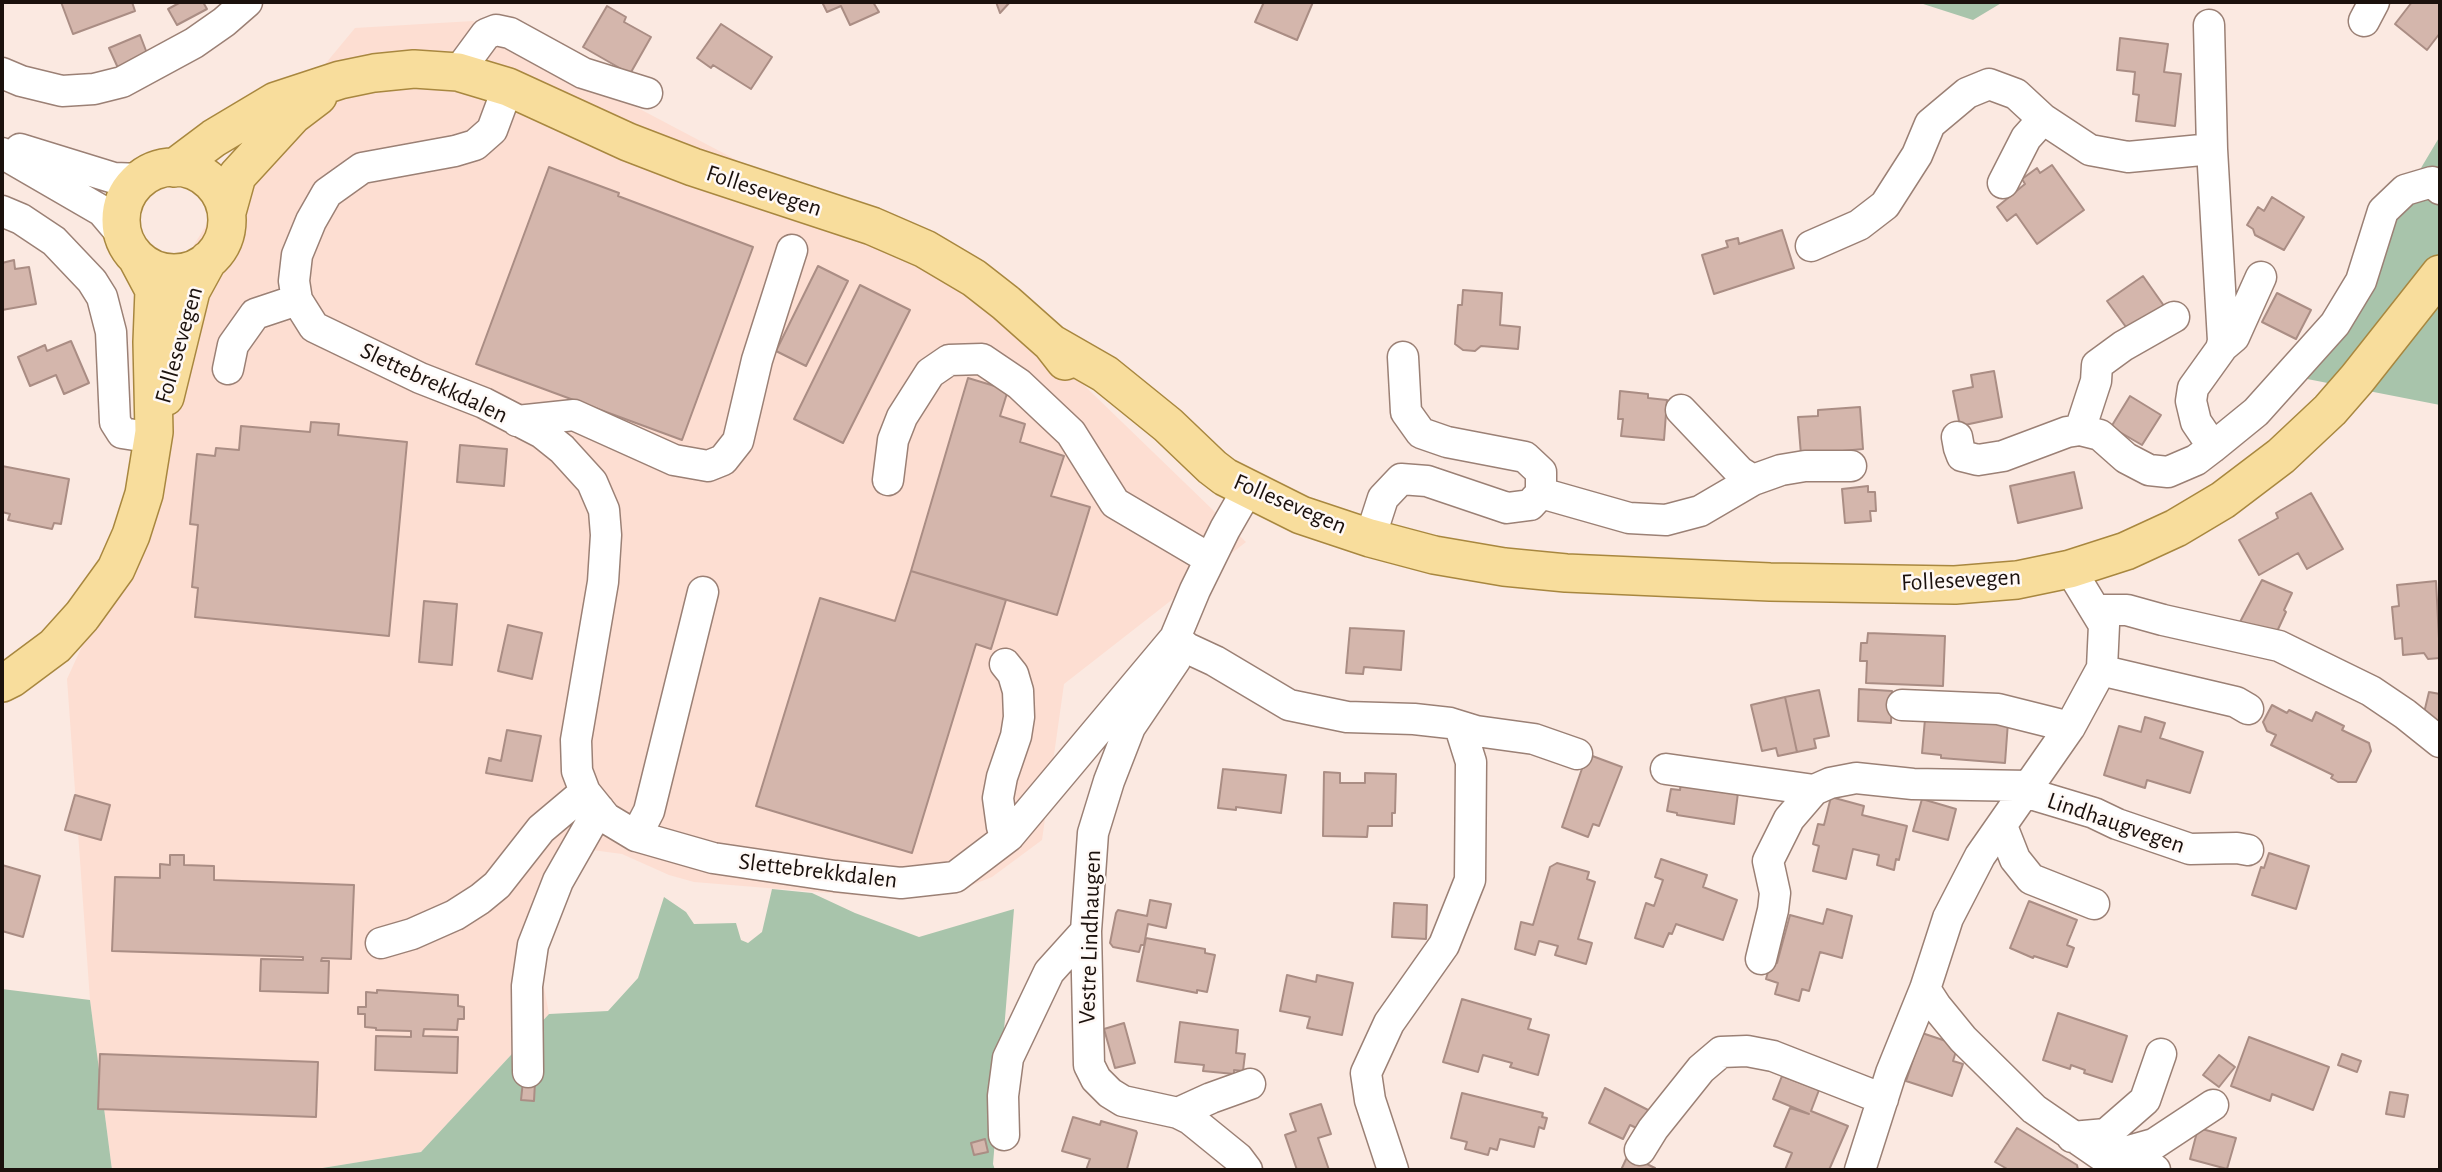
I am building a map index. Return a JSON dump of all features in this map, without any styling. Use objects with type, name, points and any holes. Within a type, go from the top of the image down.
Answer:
[{"type":"main road","name":"Follesevegen","points":[[157,173],[276,100],[340,80],[374,73],[414,69],[458,72],[508,87],[628,142],[693,167],[872,226],[925,249],[974,278],[1051,343],[1105,374],[1168,425],[1212,467],[1248,489],[1301,514],[1370,538],[1434,555],[1504,567],[1566,573],[1770,582],[1955,585],[2017,580],[2070,569],[2126,551],[2176,528],[2223,500],[2281,456],[2330,410],[2440,274]]},
{"type":"main road","name":"Follesevegen","points":[[227,212],[237,176],[293,115],[340,80]]},
{"type":"main road","points":[[191,171],[207,179],[218,191],[227,212],[222,244],[208,260],[193,270],[175,273],[155,270],[130,248],[121,220],[124,203],[135,185],[157,173],[191,171]]},
{"type":"main road","name":"Follesevegen","points":[[130,248],[154,290],[154,435]]},
{"type":"main road","name":"Follesevegen","points":[[2,683],[55,646],[82,616],[116,569],[131,535],[144,494],[154,435],[172,375],[191,291],[208,260]]},
{"type":"street","points":[[2,73],[21,81],[62,91],[94,89],[122,82],[194,43],[247,2]]},
{"type":"street","points":[[2209,25],[2212,149],[2223,326],[2221,349]]},
{"type":"street","points":[[458,72],[486,34],[496,30],[510,33],[583,73],[647,93]]},
{"type":"street","points":[[1811,246],[1859,225],[1885,205],[1917,156],[1930,124],[1967,93],[1989,84],[2016,94],[2043,119],[2090,150],[2128,157],[2212,149]]},
{"type":"street","points":[[228,369],[233,345],[256,314],[297,300],[294,281],[297,255],[311,221],[327,193],[362,168],[475,145],[492,130],[508,87]]},
{"type":"street","points":[[2003,183],[2026,138],[2043,119]]},
{"type":"street","points":[[2,144],[114,178],[157,173]]},
{"type":"street","points":[[2,153],[102,211],[130,248]]},
{"type":"street","points":[[1958,437],[1962,456],[1978,460],[2003,456],[2067,432],[2080,430],[2100,435],[2126,458],[2149,470],[2168,472],[2196,460],[2256,412],[2335,324],[2361,281],[2383,211],[2405,190],[2437,178]]},
{"type":"street","name":"Follesevegen","points":[[2,211],[54,241],[92,281],[102,297],[111,332],[115,422],[122,433],[154,435]]},
{"type":"street","points":[[517,421],[574,415],[674,460],[708,466],[723,460],[738,441],[757,360],[792,250]]},
{"type":"street","points":[[2213,447],[2196,422],[2191,401],[2193,388],[2221,349],[2234,337],[2261,277]]},
{"type":"street","name":"Slettebrekkdalen","points":[[297,300],[314,327],[420,378],[484,403],[542,433],[578,465],[592,482],[604,510],[606,535],[603,582],[576,740],[577,771],[592,801],[606,818],[636,836],[713,858],[835,876],[901,883],[955,877],[1009,836],[1175,638]]},
{"type":"street","points":[[2080,430],[2096,381],[2097,365],[2123,346],[2174,317]]},
{"type":"street","points":[[1403,357],[1406,412],[1421,433],[1447,442],[1525,457],[1541,472],[1541,493],[1629,518],[1666,520],[1700,511],[1753,480],[1781,470],[1805,466],[1851,466]]},
{"type":"street","points":[[888,480],[893,440],[902,417],[930,373],[949,360],[982,359],[1019,384],[1071,433],[1115,503],[1210,559]]},
{"type":"street","points":[[1681,410],[1740,472],[1753,480]]},
{"type":"street","name":"Follesevegen","points":[[1370,538],[1382,498],[1401,479],[1427,481],[1507,508],[1530,505],[1541,493]]},
{"type":"street","name":"Vestre Lindhaugen","points":[[1247,1170],[1219,1141],[1190,1119],[1178,1113],[1123,1101],[1096,1079],[1089,1065],[1086,931],[1091,856],[1097,820],[1130,727],[1176,659],[1175,638],[1210,559],[1248,489]]},
{"type":"street","name":"Lindhaugvegen","points":[[1870,1164],[1883,1099],[1925,989],[1948,918],[1980,856],[2070,727],[2102,668],[2104,625],[2070,569]]},
{"type":"street","points":[[636,836],[649,811],[704,592]]},
{"type":"street","points":[[2097,610],[2127,610],[2278,646],[2371,691],[2406,714],[2440,742]]},
{"type":"street","points":[[1175,638],[1187,648],[1215,661],[1289,705],[1347,717],[1450,723],[1534,739],[1577,754]]},
{"type":"street","points":[[1005,664],[1013,674],[1018,691],[1019,717],[998,798],[1002,827],[1009,836]]},
{"type":"street","points":[[2102,668],[2104,671],[2236,702],[2248,709]]},
{"type":"street","points":[[1902,705],[1998,709],[2070,727]]},
{"type":"street","points":[[1394,1170],[1370,1100],[1366,1073],[1389,1023],[1444,945],[1470,880],[1471,762],[1460,727]]},
{"type":"street","points":[[1666,769],[1814,790]]},
{"type":"street","name":"Lindhaugvegen","points":[[1814,790],[1830,783],[1856,778],[2027,791],[2190,849],[2248,850]]},
{"type":"street","points":[[1761,959],[1775,893],[1768,861],[1789,819],[1814,790]]},
{"type":"street","points":[[382,943],[444,920],[480,899],[497,885],[541,829],[592,801]]},
{"type":"street","points":[[528,1072],[527,986],[533,945],[592,801]]},
{"type":"street","points":[[2002,826],[2015,859],[2031,879],[2094,904]]},
{"type":"street","points":[[1004,1135],[1003,1097],[1008,1058],[1049,972],[1086,931]]},
{"type":"street","points":[[1925,989],[1963,1039],[2034,1109],[2107,1164]]},
{"type":"street","points":[[1640,1150],[1653,1129],[1701,1069],[1721,1052],[1747,1051],[1773,1056],[1883,1099]]},
{"type":"street","points":[[2072,1137],[2106,1134],[2145,1100],[2161,1054]]},
{"type":"street","points":[[1178,1113],[1211,1097],[1250,1084]]},
{"type":"street","points":[[2107,1164],[2154,1144],[2213,1105]]},
{"type":"street","points":[[2107,1164],[2121,1160],[2155,1170]]},
{"type":"shaded area","points":[[473,21],[744,164],[967,277],[1029,332],[1246,542],[1064,684],[1042,840],[992,877],[952,893],[902,899],[694,882],[669,875],[622,854],[592,850],[550,925],[541,971],[549,1014],[421,1152],[310,1170],[112,1170],[90,1000],[67,679],[99,609],[134,508],[179,269],[249,156],[355,28]]},
{"type":"green space","points":[[1917,2],[2003,2],[1973,20]]},
{"type":"green space","points":[[2440,136],[2440,405],[2297,377]]},
{"type":"green space","points":[[772,889],[812,893],[855,913],[919,937],[1014,909],[993,1164],[995,1170],[310,1170],[421,1152],[549,1014],[608,1011],[638,978],[664,897],[686,912],[694,924],[736,923],[741,940],[748,943],[762,932]]},
{"type":"green space","points":[[2,989],[90,1000],[112,1170],[2,1170]]},
{"type":"building","points":[[61,2],[132,2],[135,11],[73,34]]},
{"type":"building","points":[[181,2],[203,2],[207,9],[177,25],[168,9]]},
{"type":"building","points":[[822,2],[873,2],[879,12],[850,25],[841,6],[827,12]]},
{"type":"building","points":[[996,2],[1010,2],[1000,13]]},
{"type":"building","points":[[1264,2],[1313,2],[1297,40],[1255,22]]},
{"type":"building","points":[[2412,2],[2440,2],[2440,33],[2427,50],[2395,24]]},
{"type":"building","points":[[607,6],[626,17],[624,22],[651,37],[630,74],[583,47]]},
{"type":"building","points":[[721,24],[772,57],[751,89],[697,58]]},
{"type":"building","points":[[140,35],[148,56],[118,68],[109,48]]},
{"type":"building","points":[[2120,38],[2168,44],[2164,72],[2181,74],[2175,126],[2136,121],[2139,95],[2133,94],[2135,72],[2117,70]]},
{"type":"building","points":[[2052,165],[2084,210],[2037,244],[2016,214],[2007,221],[1997,207],[2025,184],[2022,179],[2037,168],[2040,173]]},
{"type":"building","points":[[549,167],[753,247],[682,440],[476,364]]},
{"type":"building","points":[[2272,197],[2304,217],[2284,250],[2255,235],[2253,229],[2247,225],[2258,207],[2264,211]]},
{"type":"building","points":[[1782,230],[1794,268],[1714,294],[1702,255],[1728,247],[1726,241],[1738,238],[1739,244]]},
{"type":"building","points":[[14,260],[15,269],[29,267],[36,304],[2,310],[2,263]]},
{"type":"building","points":[[818,266],[848,281],[806,366],[776,351]]},
{"type":"building","points":[[2143,276],[2169,313],[2134,338],[2107,301]]},
{"type":"building","points":[[860,285],[910,310],[843,443],[794,419]]},
{"type":"building","points":[[1463,290],[1502,293],[1500,325],[1520,327],[1518,349],[1481,346],[1475,351],[1463,350],[1455,344],[1458,305],[1462,305]]},
{"type":"building","points":[[2277,293],[2311,310],[2296,339],[2262,322]]},
{"type":"building","points":[[71,341],[89,383],[64,394],[56,375],[30,386],[18,357],[45,345],[47,351]]},
{"type":"building","points":[[1994,371],[2002,417],[1960,426],[1953,391],[1973,387],[1971,375]]},
{"type":"building","points":[[968,378],[1008,390],[1000,416],[1025,424],[1020,442],[1064,456],[1051,496],[1090,507],[1057,615],[911,571]]},
{"type":"building","points":[[1620,391],[1648,394],[1648,398],[1667,400],[1664,440],[1621,436],[1623,419],[1618,419]]},
{"type":"building","points":[[2130,396],[2161,415],[2142,445],[2111,427]]},
{"type":"building","points":[[1860,407],[1863,449],[1801,455],[1798,417],[1818,416],[1818,410]]},
{"type":"building","points":[[311,422],[339,424],[338,435],[407,442],[389,636],[195,617],[198,588],[192,587],[198,525],[190,524],[197,454],[215,456],[216,448],[239,450],[241,426],[310,432]]},
{"type":"building","points":[[460,445],[507,449],[504,486],[457,482]]},
{"type":"building","points":[[2,466],[69,479],[61,524],[54,523],[52,529],[8,520],[10,514],[2,512]]},
{"type":"building","points":[[2074,472],[2082,508],[2018,523],[2010,486]]},
{"type":"building","points":[[1868,486],[1868,492],[1875,492],[1876,511],[1870,511],[1871,521],[1845,523],[1842,489]]},
{"type":"building","points":[[2311,493],[2343,549],[2307,569],[2298,553],[2259,575],[2239,540],[2278,518],[2276,513]]},
{"type":"building","points":[[911,571],[1006,600],[991,649],[976,644],[912,853],[756,806],[820,598],[895,621]]},
{"type":"building","points":[[2262,580],[2292,593],[2274,638],[2240,622]]},
{"type":"building","points":[[2436,581],[2440,658],[2428,659],[2424,653],[2403,655],[2402,638],[2395,639],[2392,607],[2399,606],[2397,585]]},
{"type":"building","points":[[424,601],[457,604],[452,665],[419,662]]},
{"type":"building","points":[[508,625],[542,633],[532,679],[498,671]]},
{"type":"building","points":[[1350,628],[1404,631],[1401,670],[1364,667],[1363,674],[1346,673]]},
{"type":"building","points":[[1868,633],[1945,636],[1943,686],[1866,683],[1867,661],[1860,661],[1861,643],[1867,643]]},
{"type":"building","points":[[1859,689],[1892,691],[1891,723],[1858,721]]},
{"type":"building","points":[[1819,690],[1829,736],[1814,739],[1816,748],[1797,752],[1785,697]]},
{"type":"building","points":[[2429,692],[2440,694],[2440,722],[2423,717]]},
{"type":"building","points":[[1785,697],[1797,752],[1778,756],[1776,748],[1762,751],[1751,705]]},
{"type":"building","points":[[2272,705],[2312,721],[2316,712],[2344,726],[2342,730],[2369,743],[2371,751],[2356,782],[2338,782],[2331,778],[2333,775],[2271,745],[2276,735],[2267,731],[2263,722]]},
{"type":"building","points":[[2145,717],[2165,723],[2160,738],[2203,752],[2190,793],[2147,780],[2145,788],[2104,775],[2119,726],[2141,732]]},
{"type":"building","points":[[1925,719],[2008,722],[2005,763],[1941,758],[1941,755],[1922,753]]},
{"type":"building","points":[[507,730],[541,736],[532,781],[486,773],[489,758],[501,761]]},
{"type":"building","points":[[1587,754],[1622,767],[1599,826],[1593,824],[1588,837],[1562,827]]},
{"type":"building","points":[[1223,769],[1286,775],[1281,813],[1236,807],[1236,810],[1218,808]]},
{"type":"building","points":[[1324,772],[1340,773],[1340,783],[1365,783],[1365,773],[1396,774],[1392,826],[1368,826],[1367,837],[1323,836]]},
{"type":"building","points":[[1682,777],[1739,785],[1734,824],[1667,811],[1671,789],[1680,790]]},
{"type":"building","points":[[75,795],[110,805],[101,840],[65,830]]},
{"type":"building","points":[[1831,797],[1864,806],[1862,815],[1907,826],[1894,870],[1877,865],[1879,855],[1853,849],[1846,879],[1813,871],[1819,846],[1813,844],[1818,824],[1824,825]]},
{"type":"building","points":[[1922,799],[1956,809],[1948,840],[1913,831]]},
{"type":"building","points":[[2269,853],[2309,866],[2296,909],[2252,895],[2261,867],[2264,868]]},
{"type":"building","points":[[170,855],[184,855],[184,865],[214,866],[214,880],[354,885],[351,959],[322,958],[321,961],[329,961],[328,993],[260,991],[261,959],[303,960],[303,957],[112,951],[115,877],[160,878],[160,864],[170,865]]},
{"type":"building","points":[[1661,859],[1707,875],[1703,887],[1737,900],[1723,940],[1676,924],[1663,947],[1635,938],[1646,903],[1654,906],[1663,880],[1655,877]]},
{"type":"building","points":[[1557,863],[1589,872],[1587,879],[1595,882],[1578,939],[1592,943],[1586,964],[1555,955],[1558,946],[1539,941],[1535,955],[1515,949],[1521,922],[1533,925],[1550,867]]},
{"type":"building","points":[[2,865],[40,876],[23,937],[2,931]]},
{"type":"building","points":[[1150,900],[1171,904],[1166,928],[1148,924],[1144,945],[1141,945],[1139,952],[1113,947],[1110,943],[1118,910],[1147,916]]},
{"type":"building","points":[[2029,901],[2077,920],[2067,945],[2074,948],[2067,967],[2034,956],[2033,958],[2010,948]]},
{"type":"building","points":[[1394,903],[1427,905],[1426,939],[1392,937]]},
{"type":"building","points":[[1827,909],[1852,916],[1842,958],[1820,952],[1809,991],[1802,989],[1799,1001],[1775,994],[1778,983],[1766,979],[1771,961],[1777,963],[1790,915],[1823,924]]},
{"type":"building","points":[[1146,938],[1205,949],[1205,953],[1215,955],[1207,992],[1197,990],[1197,993],[1137,981]]},
{"type":"building","points":[[1287,975],[1316,982],[1317,975],[1353,983],[1342,1035],[1307,1028],[1310,1017],[1280,1011]]},
{"type":"building","points":[[377,990],[458,995],[458,1006],[464,1007],[464,1019],[458,1019],[457,1030],[424,1029],[423,1036],[458,1037],[457,1073],[375,1070],[376,1036],[411,1037],[411,1031],[365,1027],[365,1014],[358,1014],[358,1007],[366,1007],[366,992],[377,993]]},
{"type":"building","points":[[1462,999],[1531,1019],[1528,1029],[1549,1035],[1538,1075],[1510,1067],[1512,1063],[1483,1055],[1478,1072],[1443,1062]]},
{"type":"building","points":[[2058,1013],[2127,1036],[2112,1082],[2084,1073],[2085,1070],[2071,1065],[2070,1069],[2043,1060]]},
{"type":"building","points":[[1180,1022],[1238,1030],[1236,1053],[1245,1054],[1243,1071],[1234,1070],[1234,1074],[1203,1071],[1204,1065],[1175,1062]]},
{"type":"building","points":[[1124,1023],[1135,1063],[1115,1068],[1104,1029]]},
{"type":"building","points":[[1922,1033],[1958,1045],[1953,1061],[1963,1064],[1952,1096],[1906,1081]]},
{"type":"building","points":[[2249,1037],[2329,1067],[2313,1110],[2272,1094],[2270,1101],[2231,1086]]},
{"type":"building","points":[[100,1054],[318,1062],[316,1117],[98,1109]]},
{"type":"building","points":[[2342,1054],[2361,1061],[2357,1072],[2338,1065]]},
{"type":"building","points":[[2219,1055],[2235,1067],[2219,1087],[2203,1075]]},
{"type":"building","points":[[1782,1076],[1819,1090],[1811,1111],[1848,1126],[1829,1170],[1785,1170],[1792,1153],[1774,1146],[1790,1108],[1809,1114],[1773,1099]]},
{"type":"building","points":[[523,1081],[535,1082],[534,1101],[521,1100]]},
{"type":"building","points":[[1605,1088],[1652,1112],[1643,1131],[1630,1125],[1623,1139],[1589,1123]]},
{"type":"building","points":[[2390,1092],[2408,1095],[2404,1117],[2386,1114]]},
{"type":"building","points":[[1462,1093],[1543,1113],[1542,1117],[1547,1118],[1544,1129],[1539,1127],[1534,1147],[1500,1139],[1497,1150],[1490,1148],[1488,1155],[1465,1149],[1467,1142],[1451,1138]]},
{"type":"building","points":[[1321,1104],[1331,1134],[1318,1138],[1329,1170],[1297,1170],[1285,1135],[1296,1131],[1290,1114]]},
{"type":"building","points":[[1073,1117],[1100,1125],[1101,1121],[1136,1131],[1127,1169],[1086,1170],[1090,1159],[1062,1151]]},
{"type":"building","points":[[2017,1128],[2077,1165],[2078,1170],[2009,1170],[1995,1162]]},
{"type":"building","points":[[2198,1128],[2236,1138],[2227,1169],[2190,1159]]},
{"type":"building","points":[[985,1139],[988,1152],[974,1155],[971,1143]]},
{"type":"building","points":[[1628,1155],[1655,1168],[1654,1170],[1621,1170]]}]
